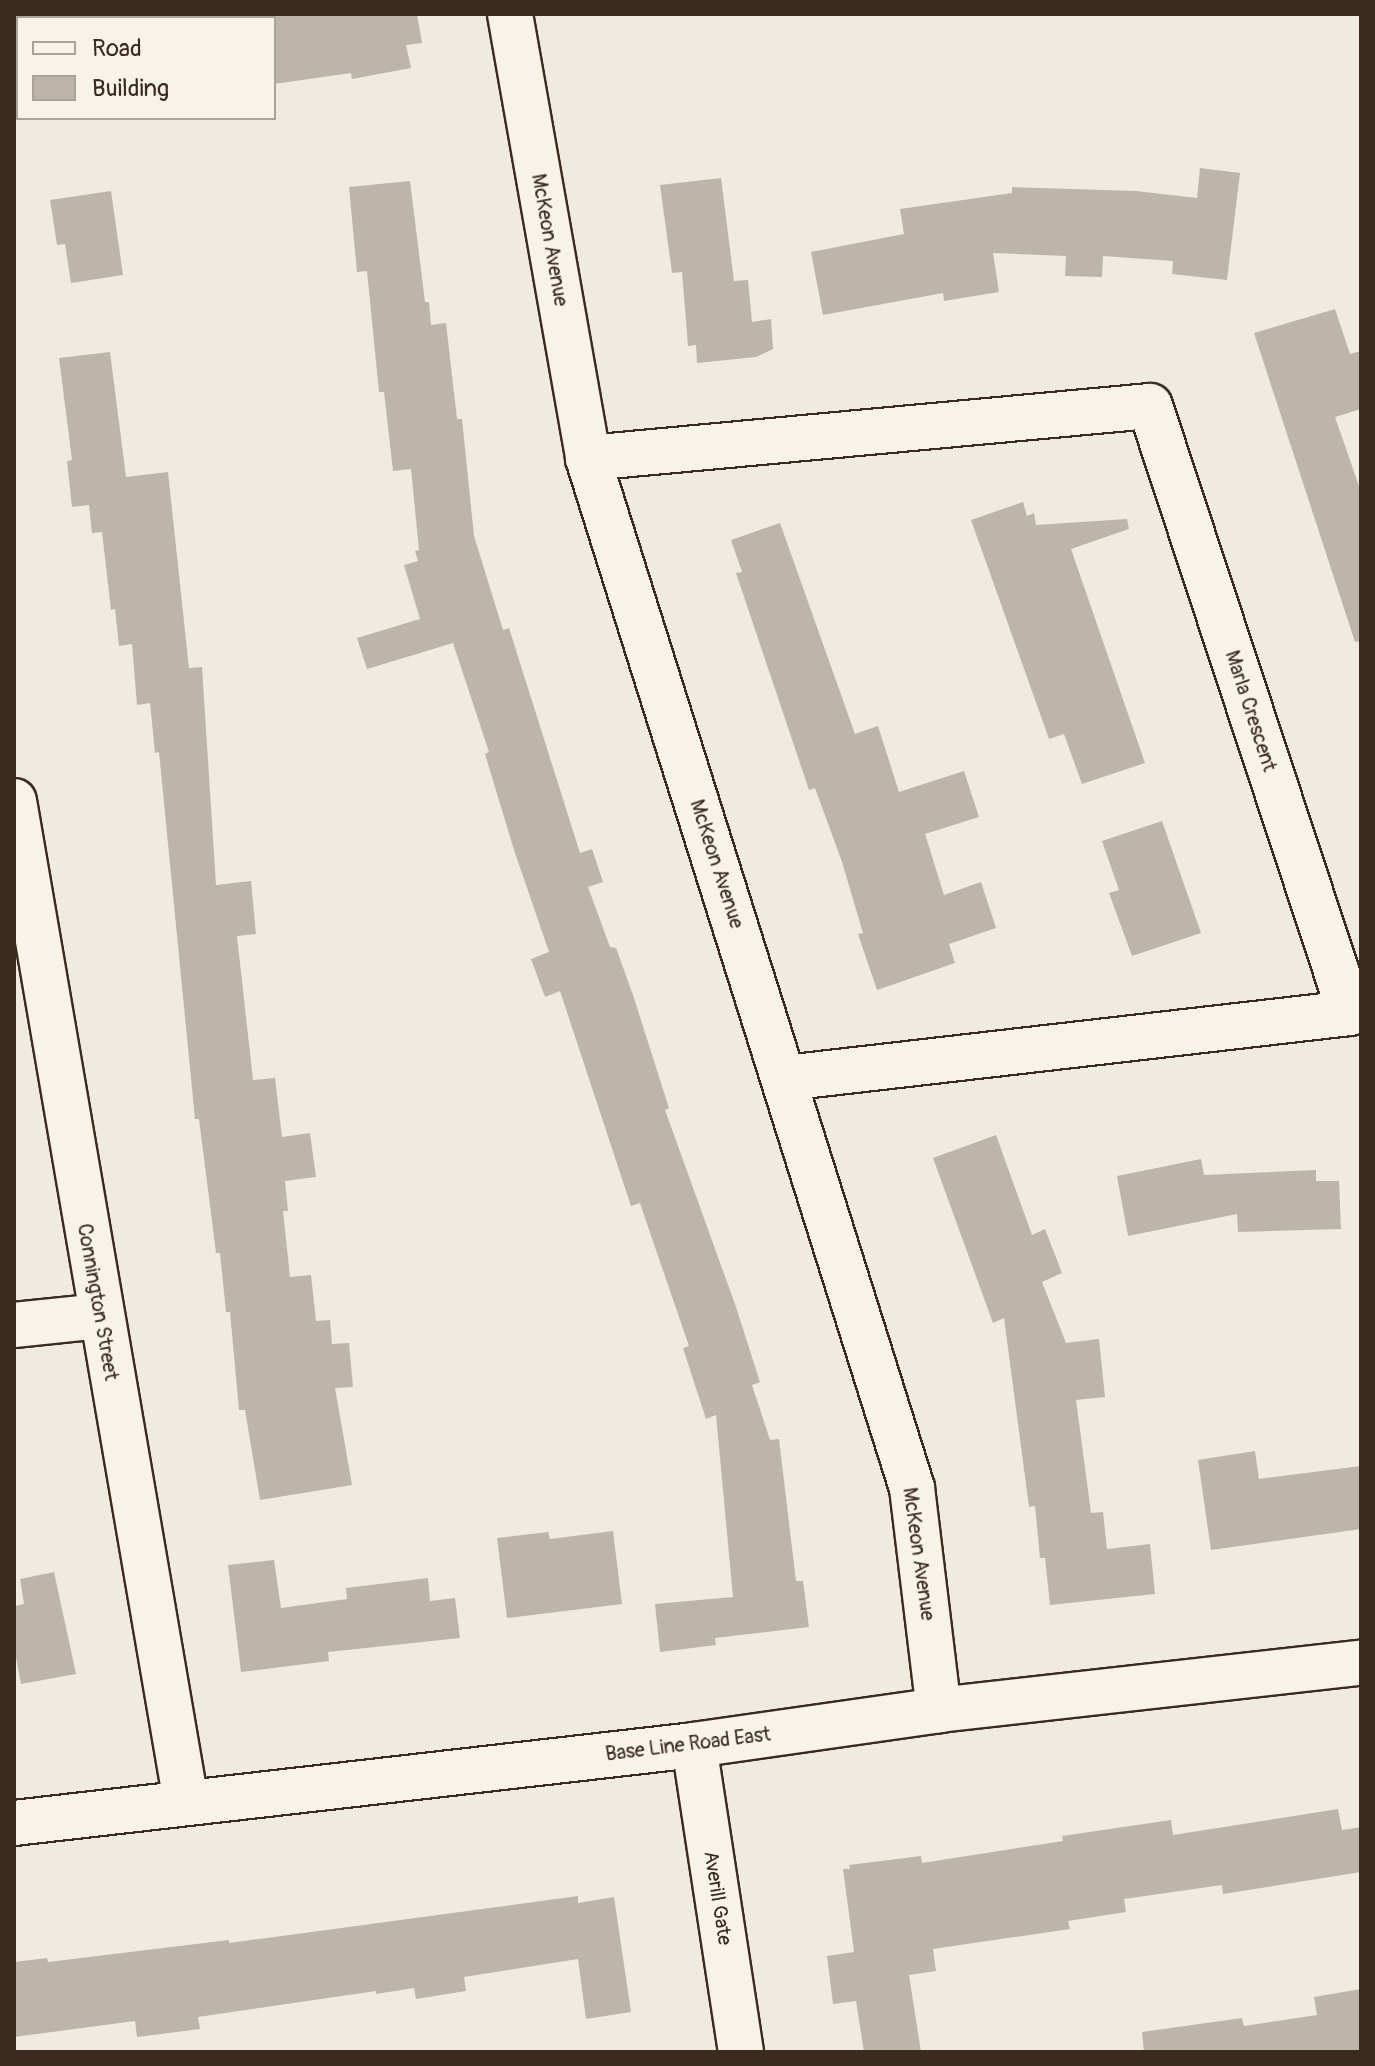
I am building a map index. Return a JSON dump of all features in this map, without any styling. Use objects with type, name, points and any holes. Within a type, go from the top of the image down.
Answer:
[{"type":"street","name":"McKeon Avenue","points":[[510,14],[588,458],[786,1078],[912,1488],[939,1710]]},
{"type":"street","name":"Marla Crescent","points":[[588,458],[1150,406],[1350,1013],[786,1078]]},
{"type":"street","name":"Connington Street","points":[[14,801],[100,1316],[186,1802]]},
{"type":"street","points":[[14,1325],[100,1316]]},
{"type":"street","name":"Base Line Road East","points":[[14,1823],[694,1745],[939,1710],[1361,1663]]},
{"type":"street","name":"Averill Gate","points":[[694,1745],[741,2052]]},
{"type":"building","points":[[417,14],[422,43],[406,45],[411,68],[352,79],[351,73],[276,84],[274,16]]},
{"type":"building","points":[[1200,168],[1240,173],[1227,280],[1172,274],[1173,261],[1103,256],[1102,277],[1065,276],[1066,256],[993,253],[999,292],[944,301],[943,293],[823,315],[811,252],[904,234],[900,209],[1012,193],[1012,187],[1136,191],[1197,198]]},
{"type":"building","points":[[721,178],[734,281],[748,280],[752,322],[771,319],[773,349],[756,357],[697,363],[696,345],[688,346],[682,272],[672,273],[660,185]]},
{"type":"building","points":[[410,181],[425,302],[429,302],[431,325],[446,323],[457,419],[462,419],[474,536],[503,630],[509,628],[580,853],[592,849],[603,882],[588,887],[610,947],[616,948],[633,995],[669,1108],[665,1110],[736,1307],[760,1382],[752,1385],[770,1440],[779,1439],[796,1581],[803,1581],[809,1627],[715,1638],[716,1645],[660,1652],[655,1604],[733,1597],[716,1415],[706,1419],[683,1348],[689,1346],[640,1203],[631,1206],[560,991],[545,997],[531,959],[549,952],[514,850],[485,754],[489,752],[453,643],[367,669],[357,638],[420,619],[404,565],[418,561],[415,551],[419,550],[411,469],[393,471],[384,392],[379,392],[367,271],[357,272],[349,187]]},
{"type":"building","points":[[111,191],[123,275],[71,283],[65,244],[57,245],[50,200]]},
{"type":"building","points":[[1335,309],[1350,354],[1361,351],[1361,409],[1335,417],[1361,492],[1361,641],[1355,642],[1254,333]]},
{"type":"building","points":[[110,352],[126,477],[168,472],[189,668],[202,667],[216,885],[251,881],[256,934],[237,936],[253,1080],[275,1078],[282,1137],[310,1133],[316,1177],[285,1181],[288,1211],[283,1211],[290,1277],[311,1275],[316,1321],[330,1320],[332,1344],[349,1343],[353,1387],[335,1388],[352,1485],[260,1500],[245,1410],[239,1410],[230,1312],[226,1312],[220,1253],[216,1253],[199,1119],[195,1119],[159,752],[155,753],[150,703],[137,705],[132,644],[119,646],[115,609],[111,610],[102,532],[92,533],[89,505],[72,507],[67,461],[72,460],[59,358]]},
{"type":"building","points":[[1023,502],[1027,516],[1034,513],[1036,525],[1127,519],[1129,529],[1071,549],[1145,763],[1082,784],[1064,734],[1049,739],[971,520]]},
{"type":"building","points":[[780,523],[855,734],[878,726],[899,792],[964,771],[979,817],[925,834],[944,895],[981,882],[996,928],[949,944],[955,963],[877,990],[858,934],[863,933],[842,862],[815,788],[809,790],[736,573],[742,572],[731,540]]},
{"type":"building","points":[[1162,821],[1201,933],[1132,956],[1109,893],[1119,890],[1102,841]]},
{"type":"building","points":[[996,1135],[1032,1235],[1045,1229],[1062,1273],[1042,1282],[1066,1343],[1099,1339],[1105,1397],[1076,1400],[1091,1513],[1103,1512],[1107,1549],[1150,1544],[1155,1594],[1050,1605],[1045,1558],[1040,1558],[1035,1506],[1029,1507],[1004,1318],[993,1323],[933,1158]]},
{"type":"building","points":[[1201,1159],[1204,1175],[1316,1170],[1316,1181],[1339,1181],[1341,1229],[1238,1232],[1237,1214],[1128,1236],[1117,1176]]},
{"type":"building","points":[[1255,1451],[1259,1479],[1361,1466],[1361,1529],[1211,1550],[1198,1460]]},
{"type":"building","points":[[613,1531],[622,1604],[507,1618],[497,1538],[548,1532],[550,1539]]},
{"type":"building","points":[[274,1560],[281,1608],[347,1599],[346,1588],[428,1578],[430,1601],[455,1598],[460,1638],[328,1652],[329,1661],[241,1672],[228,1565]]},
{"type":"building","points":[[54,1572],[76,1674],[21,1684],[14,1647],[14,1606],[24,1604],[20,1579]]},
{"type":"building","points":[[1338,1809],[1342,1830],[1361,1827],[1361,1872],[1223,1894],[1222,1885],[1124,1899],[1126,1912],[1068,1921],[1070,1929],[933,1949],[936,1971],[909,1975],[921,2052],[864,2052],[856,2001],[833,2004],[827,1956],[854,1952],[843,1869],[850,1869],[849,1865],[921,1856],[922,1863],[1063,1841],[1062,1836],[1171,1820],[1173,1835]]},
{"type":"building","points":[[578,1896],[578,1903],[614,1897],[631,2012],[586,2019],[578,1959],[464,1977],[466,1991],[416,1999],[414,1988],[376,1994],[376,1991],[198,2017],[200,2029],[137,2037],[135,2021],[14,2037],[14,1962],[47,1958],[48,1962],[229,1940],[229,1943]]},
{"type":"building","points":[[1361,1989],[1361,2052],[1144,2052],[1142,2032],[1242,2018],[1244,2026],[1317,2015],[1314,1997]]}]
